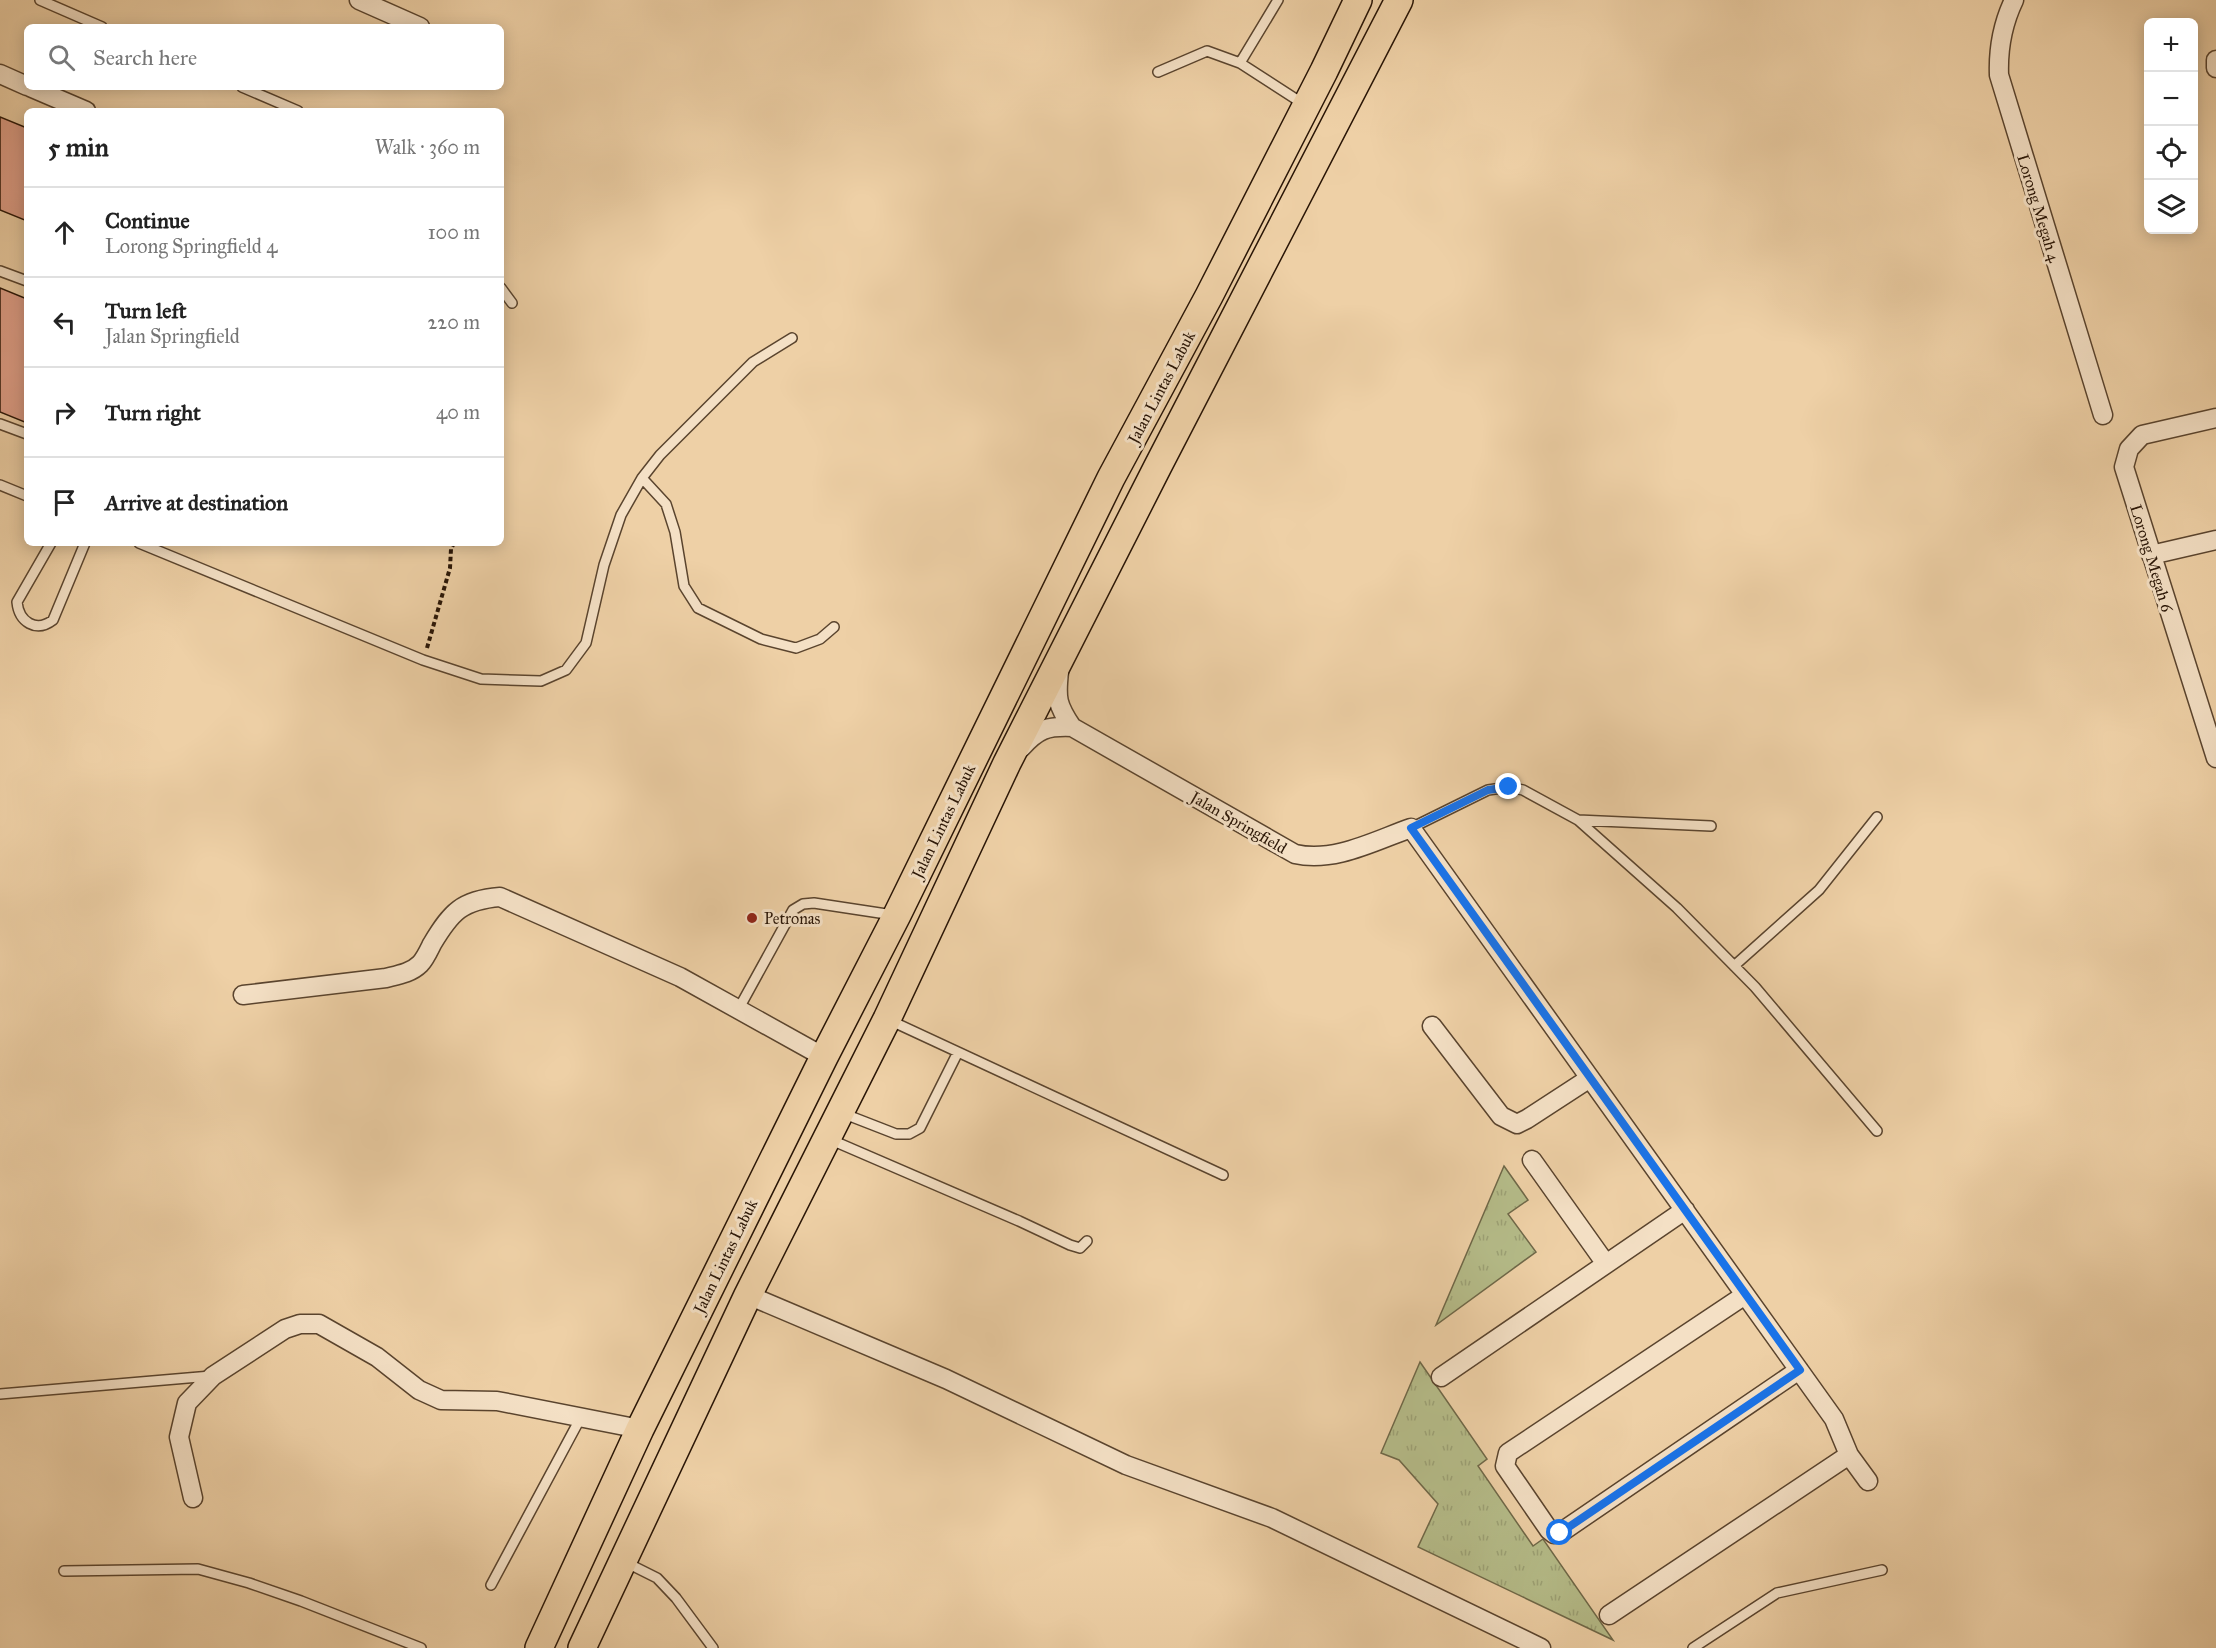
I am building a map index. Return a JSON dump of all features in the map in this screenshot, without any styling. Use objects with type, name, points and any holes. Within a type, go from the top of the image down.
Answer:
[{"type":"main road","name":"Jalan Lintas Labuk","points":[[539,1648],[640,1429],[897,915],[1111,478],[1209,296],[1358,0]]},
{"type":"main road","points":[[1209,296],[1216,299],[1225,297],[1233,290],[1386,0]]},
{"type":"main road","name":"Jalan Lintas Labuk","points":[[582,1648],[748,1295],[887,1019],[1007,763],[1399,0]]},
{"type":"street","points":[[359,0],[413,24]]},
{"type":"street","name":"Lorong Megah 4","points":[[2014,0],[2002,30],[1998,54],[1999,75],[2103,415]]},
{"type":"street","points":[[2216,60],[2216,68]]},
{"type":"street","points":[[0,74],[24,84]]},
{"type":"street","points":[[37,90],[79,108]]},
{"type":"street","name":"Lorong Megah 6","points":[[2216,418],[2142,435],[2128,449],[2124,467],[2216,758]]},
{"type":"street","points":[[2151,555],[2216,540]]},
{"type":"street","points":[[1062,656],[1057,693],[1058,704],[1072,727]]},
{"type":"street","points":[[1007,763],[1038,732],[1054,726],[1072,727]]},
{"type":"street","name":"Jalan Springfield","points":[[1072,727],[1295,855],[1308,858],[1335,854],[1411,828]]},
{"type":"street","points":[[1411,828],[1800,1370],[1834,1419],[1849,1455],[1868,1481]]},
{"type":"street","points":[[243,995],[386,978],[407,973],[420,964],[443,926],[461,906],[483,898],[500,897],[680,977],[824,1057]]},
{"type":"street","points":[[1432,1026],[1501,1116],[1517,1124],[1590,1078]]},
{"type":"street","points":[[1532,1160],[1606,1264]]},
{"type":"street","points":[[1441,1377],[1685,1210]]},
{"type":"street","points":[[748,1295],[946,1379],[1126,1465],[1272,1518],[1541,1648]]},
{"type":"street","points":[[1745,1295],[1508,1453],[1505,1466],[1549,1530],[1554,1534],[1560,1533],[1800,1370]]},
{"type":"street","points":[[193,1498],[180,1437],[187,1403],[213,1376],[285,1329],[300,1324],[319,1324],[377,1357],[419,1390],[441,1400],[498,1401],[640,1429]]},
{"type":"street","points":[[1609,1615],[1849,1455]]},
{"type":"lane","points":[[40,0],[95,24]]},
{"type":"lane","points":[[1240,63],[1278,0]]},
{"type":"lane","points":[[1158,72],[1207,51],[1240,63],[1306,106]]},
{"type":"lane","points":[[249,90],[291,108]]},
{"type":"lane","points":[[0,271],[24,280]]},
{"type":"lane","points":[[504,292],[512,303]]},
{"type":"lane","points":[[146,546],[423,660],[481,680],[541,681],[566,670],[586,643],[610,545],[621,515],[642,478],[660,454],[753,362],[792,338]]},
{"type":"lane","points":[[0,424],[24,433]]},
{"type":"lane","points":[[642,478],[666,504],[675,532],[684,586],[698,608],[761,639],[796,648],[820,639],[834,627]]},
{"type":"lane","points":[[0,485],[24,495]]},
{"type":"lane","points":[[49,546],[17,602],[21,616],[28,624],[36,627],[42,627],[53,620],[84,546]]},
{"type":"lane","points":[[1411,828],[1488,790],[1509,787],[1523,790],[1578,820],[1677,908],[1755,987],[1876,1131]]},
{"type":"lane","points":[[1734,966],[1819,890],[1877,817]]},
{"type":"lane","points":[[1578,820],[1711,826]]},
{"type":"lane","points":[[738,1010],[793,910],[803,904],[814,903],[897,915]]},
{"type":"lane","points":[[887,1019],[1223,1175]]},
{"type":"lane","points":[[840,1112],[896,1134],[909,1134],[920,1128],[958,1052]]},
{"type":"lane","points":[[826,1138],[1070,1245],[1080,1248],[1088,1241]]},
{"type":"lane","points":[[0,1394],[213,1376]]},
{"type":"lane","points":[[491,1586],[581,1417]]},
{"type":"lane","points":[[623,1561],[657,1578],[676,1598],[713,1648]]},
{"type":"lane","points":[[64,1571],[198,1569],[301,1601],[421,1648]]},
{"type":"lane","points":[[1693,1648],[1778,1593],[1882,1570]]},
{"type":"path","points":[[423,660],[450,568],[452,546]]},
{"type":"green space","points":[[1504,1166],[1528,1200],[1508,1214],[1536,1252],[1436,1325]]},
{"type":"green space","points":[[1420,1362],[1487,1459],[1478,1466],[1533,1546],[1543,1539],[1613,1640],[1418,1547],[1438,1504],[1399,1460],[1381,1453]]},
{"type":"building","points":[[0,117],[24,127],[24,220],[0,210]]},
{"type":"building","points":[[0,288],[24,298],[24,422],[0,412]]},
{"type":"place","name":"Petronas","points":[[752,918]]},
{"type":"route","points":[[1509,787],[1488,790],[1411,828],[1800,1370],[1560,1533]]}]
